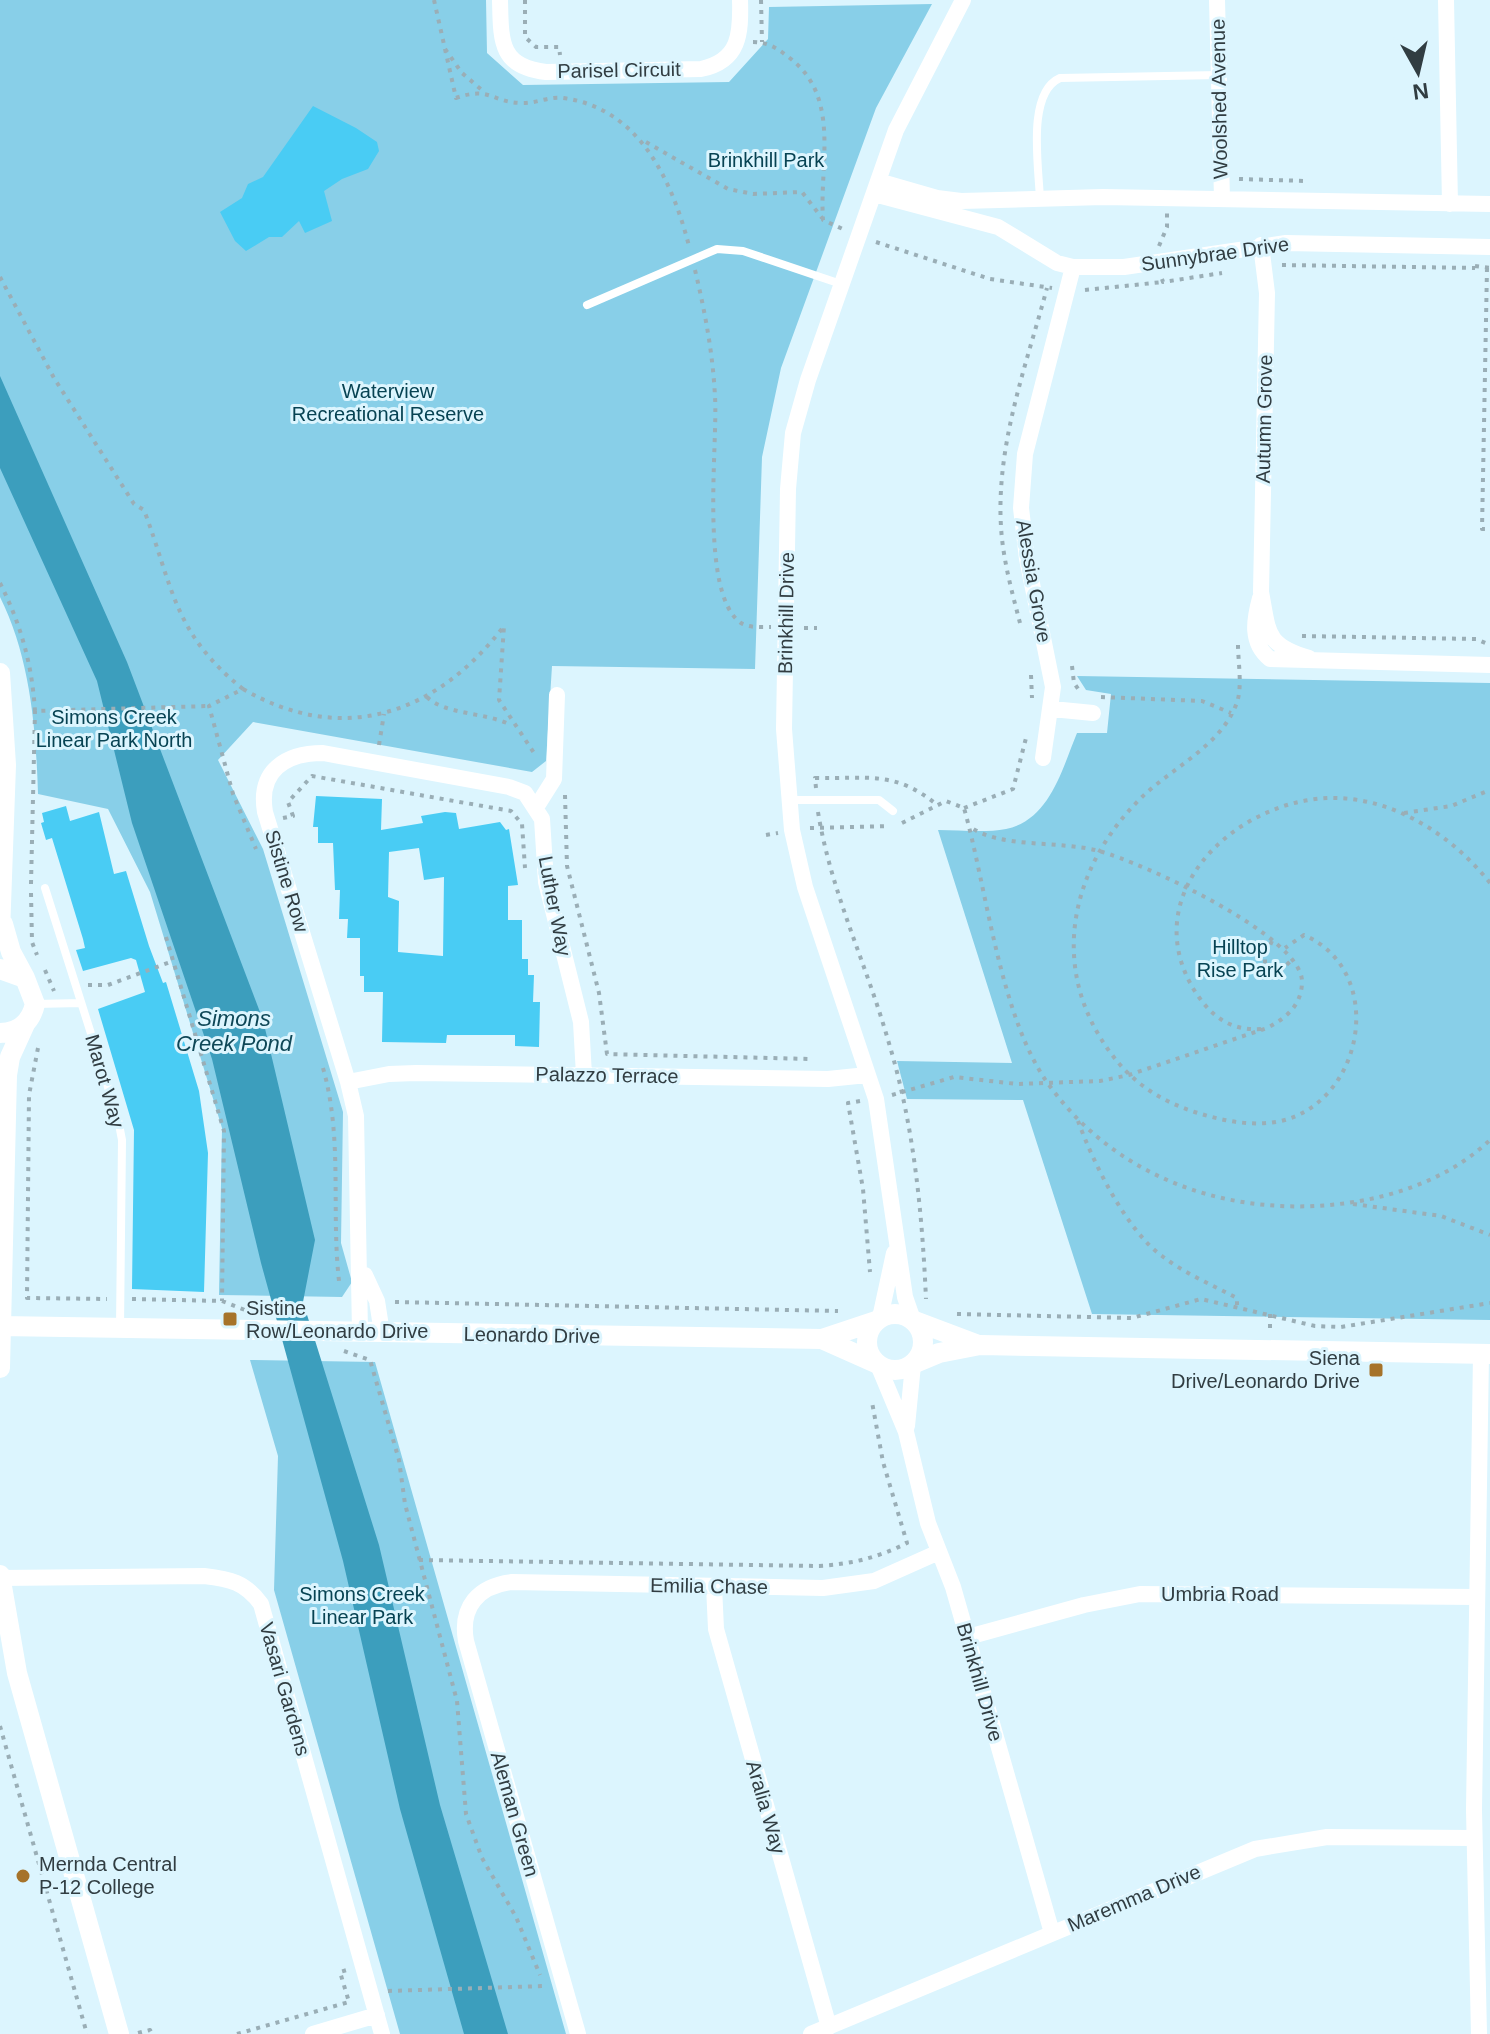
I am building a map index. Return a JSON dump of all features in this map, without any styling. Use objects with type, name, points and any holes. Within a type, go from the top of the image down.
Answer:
[{"type":"street","name":"Parisel Circuit","points":[[500,0],[504,43],[514,63],[532,70],[701,69],[727,59],[739,42]]},
{"type":"street","points":[[739,42],[740,0]]},
{"type":"street","name":"Brinkhill Drive","points":[[914,1320],[905,1297],[896,1245],[876,1099],[805,887],[792,830],[784,729],[788,489],[793,433],[859,235],[916,87],[963,0]]},
{"type":"street","name":"Woolshed Avenue","points":[[1217,0],[1222,199]]},
{"type":"street","points":[[1446,0],[1450,204]]},
{"type":"street","points":[[876,188],[937,198],[1001,201],[1103,197],[1490,204]]},
{"type":"street","name":"Sunnybrae Drive","points":[[876,188],[998,227],[1057,263],[1073,267],[1124,267],[1261,245],[1490,247]]},
{"type":"street","points":[[998,227],[1001,201]]},
{"type":"street","name":"Autumn Grove","points":[[1261,245],[1267,293],[1261,592],[1255,618],[1262,636]]},
{"type":"street","name":"Alessia Grove","points":[[1043,758],[1053,687],[1027,559],[1021,508],[1025,454],[1073,267]]},
{"type":"street","points":[[1262,636],[1262,652],[1270,659],[1490,665]]},
{"type":"street","points":[[0,675],[6,765],[1,928],[25,978],[45,1004],[17,1030],[0,1033]]},
{"type":"street","points":[[537,806],[554,779],[557,695]]},
{"type":"street","points":[[1052,709],[1094,704]]},
{"type":"street","name":"Sistine Row","points":[[360,1332],[356,1116],[269,822],[265,789],[277,765],[289,757],[323,753],[509,787],[525,793],[537,806]]},
{"type":"street","name":"Luther Way","points":[[537,806],[545,833],[546,882],[581,1022],[584,1075]]},
{"type":"street","points":[[0,969],[25,978]]},
{"type":"street","points":[[0,1368],[7,1075],[10,1057],[25,1024]]},
{"type":"street","name":"Palazzo Terrace","points":[[348,1082],[389,1074],[828,1079],[867,1075]]},
{"type":"street","name":"Brinkhill Drive","points":[[878,1320],[896,1245]]},
{"type":"street","name":"Sistine Row","points":[[361,1266],[377,1301],[382,1333]]},
{"type":"street","points":[[980,1345],[896,1314],[878,1320],[867,1337],[867,1347],[877,1364],[895,1371],[939,1353],[980,1345],[1486,1354],[1477,1597],[1474,1838],[1479,2034]]},
{"type":"street","name":"Leonardo Drive","points":[[1,1326],[822,1339],[878,1320]]},
{"type":"street","points":[[914,1320],[924,1338],[924,1347],[914,1364]]},
{"type":"street","name":"Leonardo Drive","points":[[822,1339],[877,1364]]},
{"type":"street","name":"Brinkhill Drive","points":[[877,1364],[906,1432],[918,1489],[968,1637],[1052,1933]]},
{"type":"street","name":"Brinkhill Drive","points":[[906,1432],[914,1364]]},
{"type":"street","name":"Emilia Chase","points":[[476,1596],[497,1584],[512,1582],[852,1585],[893,1573],[939,1552]]},
{"type":"street","points":[[0,1576],[17,1673],[119,2034]]},
{"type":"street","name":"Vasari Gardens","points":[[0,1576],[204,1576],[232,1579],[250,1589],[261,1604],[382,2034]]},
{"type":"street","name":"Aralia Way","points":[[714,1586],[716,1629],[829,2027]]},
{"type":"street","name":"Umbria Road","points":[[968,1637],[1084,1605],[1140,1594],[1477,1597]]},
{"type":"street","name":"Aleman Green","points":[[476,1596],[464,1618],[466,1641],[578,2034]]},
{"type":"street","name":"Maremma Drive","points":[[811,2034],[1255,1849],[1327,1837],[1474,1838]]},
{"type":"street","points":[[313,2034],[377,2015]]},
{"type":"lane","points":[[1040,200],[1038,105],[1052,81],[1060,78],[1219,75]]},
{"type":"lane","points":[[587,305],[717,249],[743,251],[842,284]]},
{"type":"lane","points":[[788,800],[879,800],[893,811]]},
{"type":"lane","name":"Marot Way","points":[[45,888],[115,1106],[122,1140],[120,1329]]},
{"type":"lane","points":[[45,1004],[81,1003]]},
{"type":"path","points":[[434,0],[441,43],[456,98],[483,91]]},
{"type":"path","points":[[525,0],[525,37],[536,47],[559,47],[560,97]]},
{"type":"path","points":[[761,0],[762,42]]},
{"type":"path","points":[[739,42],[762,42],[797,63],[813,82],[827,136],[821,167],[823,220]]},
{"type":"path","points":[[441,43],[462,73],[483,91],[524,104],[560,97],[602,110],[644,140],[728,189],[753,194],[802,192],[823,220],[859,235]]},
{"type":"path","points":[[644,140],[679,209],[712,355],[716,436],[712,529],[722,584],[732,610],[744,625],[817,628]]},
{"type":"path","points":[[889,247],[990,279],[1068,289],[1163,282],[1299,264],[1475,268]]},
{"type":"path","points":[[1160,261],[1163,282]]},
{"type":"path","points":[[1488,268],[1482,529],[1490,529]]},
{"type":"path","points":[[0,277],[54,378],[134,504],[144,510],[174,604],[191,636],[220,671],[243,689],[209,706],[196,708],[35,711]]},
{"type":"path","points":[[0,583],[24,636],[31,663],[35,711],[32,942],[54,987],[45,1004]]},
{"type":"path","points":[[1285,948],[1298,937],[1311,939],[1336,961],[1354,996],[1356,1038],[1351,1059],[1330,1091],[1314,1105],[1281,1121],[1224,1121],[1165,1100],[1129,1075],[1097,1035],[1075,978],[1072,927],[1077,900],[1098,850],[1144,795],[1196,753],[1231,713],[1238,698],[1239,635],[1476,639],[1490,645]]},
{"type":"path","points":[[1072,666],[1074,683],[1084,695]]},
{"type":"path","points":[[427,697],[444,708],[479,713],[513,726]]},
{"type":"path","points":[[1094,704],[1202,701],[1231,713]]},
{"type":"path","points":[[209,706],[246,829],[261,862]]},
{"type":"path","points":[[377,763],[384,714]]},
{"type":"path","points":[[246,829],[293,816],[288,802],[312,776],[511,811],[522,824],[526,873]]},
{"type":"path","points":[[926,1299],[920,1198],[902,1092],[876,999],[834,889],[820,827],[815,778],[892,779],[916,788],[936,804]]},
{"type":"path","points":[[1400,813],[1451,806],[1490,790]]},
{"type":"path","points":[[1267,1028],[1235,1028],[1206,1009],[1193,989],[1178,952],[1176,935],[1185,886],[1223,839],[1273,810],[1327,798],[1357,800],[1400,813],[1450,842],[1490,883]]},
{"type":"path","points":[[766,835],[820,827],[896,825],[936,804],[958,803],[964,808],[1002,967],[1023,1032],[1048,1084],[1077,1118],[1117,1153],[1176,1186],[1258,1207],[1342,1204],[1393,1194],[1430,1180],[1459,1164],[1490,1140]]},
{"type":"path","points":[[870,1281],[863,1189],[848,1103],[876,1099],[954,1077],[1048,1084],[1100,1081],[1129,1075],[1267,1028],[1283,1020],[1299,998],[1303,978],[1294,958],[1285,948],[1185,886],[1098,850],[1034,840],[992,840],[969,826]]},
{"type":"path","points":[[166,937],[224,1131],[222,1301]]},
{"type":"path","points":[[1272,941],[1265,956],[1265,965],[1281,970],[1294,958]]},
{"type":"path","points":[[75,986],[108,985],[173,961]]},
{"type":"path","points":[[42,1038],[32,1067],[29,1095],[27,1298],[222,1301],[248,1312]]},
{"type":"path","points":[[584,1054],[607,1054]]},
{"type":"path","points":[[319,1055],[332,1099],[340,1286]]},
{"type":"path","points":[[1077,1118],[1101,1176],[1153,1248],[1185,1271],[1237,1298],[1237,1305]]},
{"type":"path","points":[[1342,1204],[1441,1216],[1490,1235]]},
{"type":"path","points":[[335,1332],[339,1349],[370,1360],[399,1460],[419,1560],[457,1701],[464,1761],[463,1790],[472,1834],[516,1917],[549,1999]]},
{"type":"path","points":[[419,1560],[819,1566],[864,1561],[883,1555],[907,1543],[883,1462],[872,1399]]},
{"type":"path","points":[[0,1726],[87,2034]]},
{"type":"path","points":[[237,2034],[349,2002],[340,1972],[362,1966]]},
{"type":"path","points":[[383,1982],[386,1991],[545,1986]]},
{"type":"path","points":[[134,2034],[150,2030],[152,2034]]},
{"type":"green space","name":"Waterview Recreational Reserve","points":[[0,0],[486,0],[487,53],[523,85],[729,82],[768,39],[769,7],[932,4],[876,108],[781,368],[762,457],[755,669],[552,666],[546,761],[532,772],[253,722],[218,760],[263,849],[343,1112],[341,1243],[352,1282],[342,1297],[219,1295],[222,1128],[150,892],[108,809],[38,794],[30,693],[18,644],[0,597]]},
{"type":"green space","name":"Hilltop Rise Park","points":[[1077,676],[1490,683],[1490,1320],[1092,1314],[1023,1100],[907,1099],[897,1061],[1012,1063],[938,830],[1006,829],[1021,824],[1044,804],[1060,777],[1077,733],[1107,733],[1111,694],[1086,690]]},
{"type":"green space","name":"Simons Creek Linear Park","points":[[250,1360],[375,1362],[566,2034],[400,2034],[274,1590],[278,1456]]},
{"type":"water","name":"Simons Creek Pond","points":[[0,376],[127,662],[263,1020],[315,1240],[303,1302],[379,1545],[440,1805],[508,2034],[464,2034],[400,1809],[343,1561],[261,1263],[212,1059],[132,823],[97,681],[0,468]]},
{"type":"building","points":[[313,106],[377,142],[379,151],[368,169],[342,179],[324,191],[332,221],[305,233],[299,221],[282,237],[269,237],[246,251],[235,241],[220,212],[242,198],[248,184],[263,177]]},
{"type":"building","points":[[316,796],[382,799],[381,830],[423,823],[421,816],[445,812],[456,813],[459,829],[500,822],[506,830],[509,829],[518,885],[508,886],[508,920],[522,920],[522,959],[528,959],[528,975],[534,975],[533,1002],[540,1002],[539,1047],[515,1046],[515,1035],[447,1035],[446,1043],[382,1042],[383,992],[364,992],[364,976],[360,976],[360,938],[347,938],[348,919],[339,919],[340,890],[335,890],[333,843],[318,843],[318,827],[313,827]],"holes":[[[419,848],[424,880],[444,877],[443,956],[398,952],[399,901],[388,897],[389,852]]]},
{"type":"building","points":[[66,806],[70,821],[99,812],[114,874],[126,871],[149,946],[163,983],[166,982],[199,1091],[208,1153],[204,1292],[132,1289],[134,1130],[98,1009],[145,992],[136,960],[131,958],[83,971],[76,950],[85,948],[83,939],[52,838],[46,840],[41,823],[44,822],[42,813]]},
{"type":"place","name":"Sistine Row/Leonardo Drive","points":[[230,1319]]},
{"type":"place","name":"Siena Drive/Leonardo Drive","points":[[1376,1370]]},
{"type":"place","name":"Mernda Central P-12 College","points":[[23,1876]]},
{"type":"park label","name":"Brinkhill Park","points":[[766,160]]},
{"type":"park label","name":"Simons Creek Linear Park North","points":[[114,728]]}]
